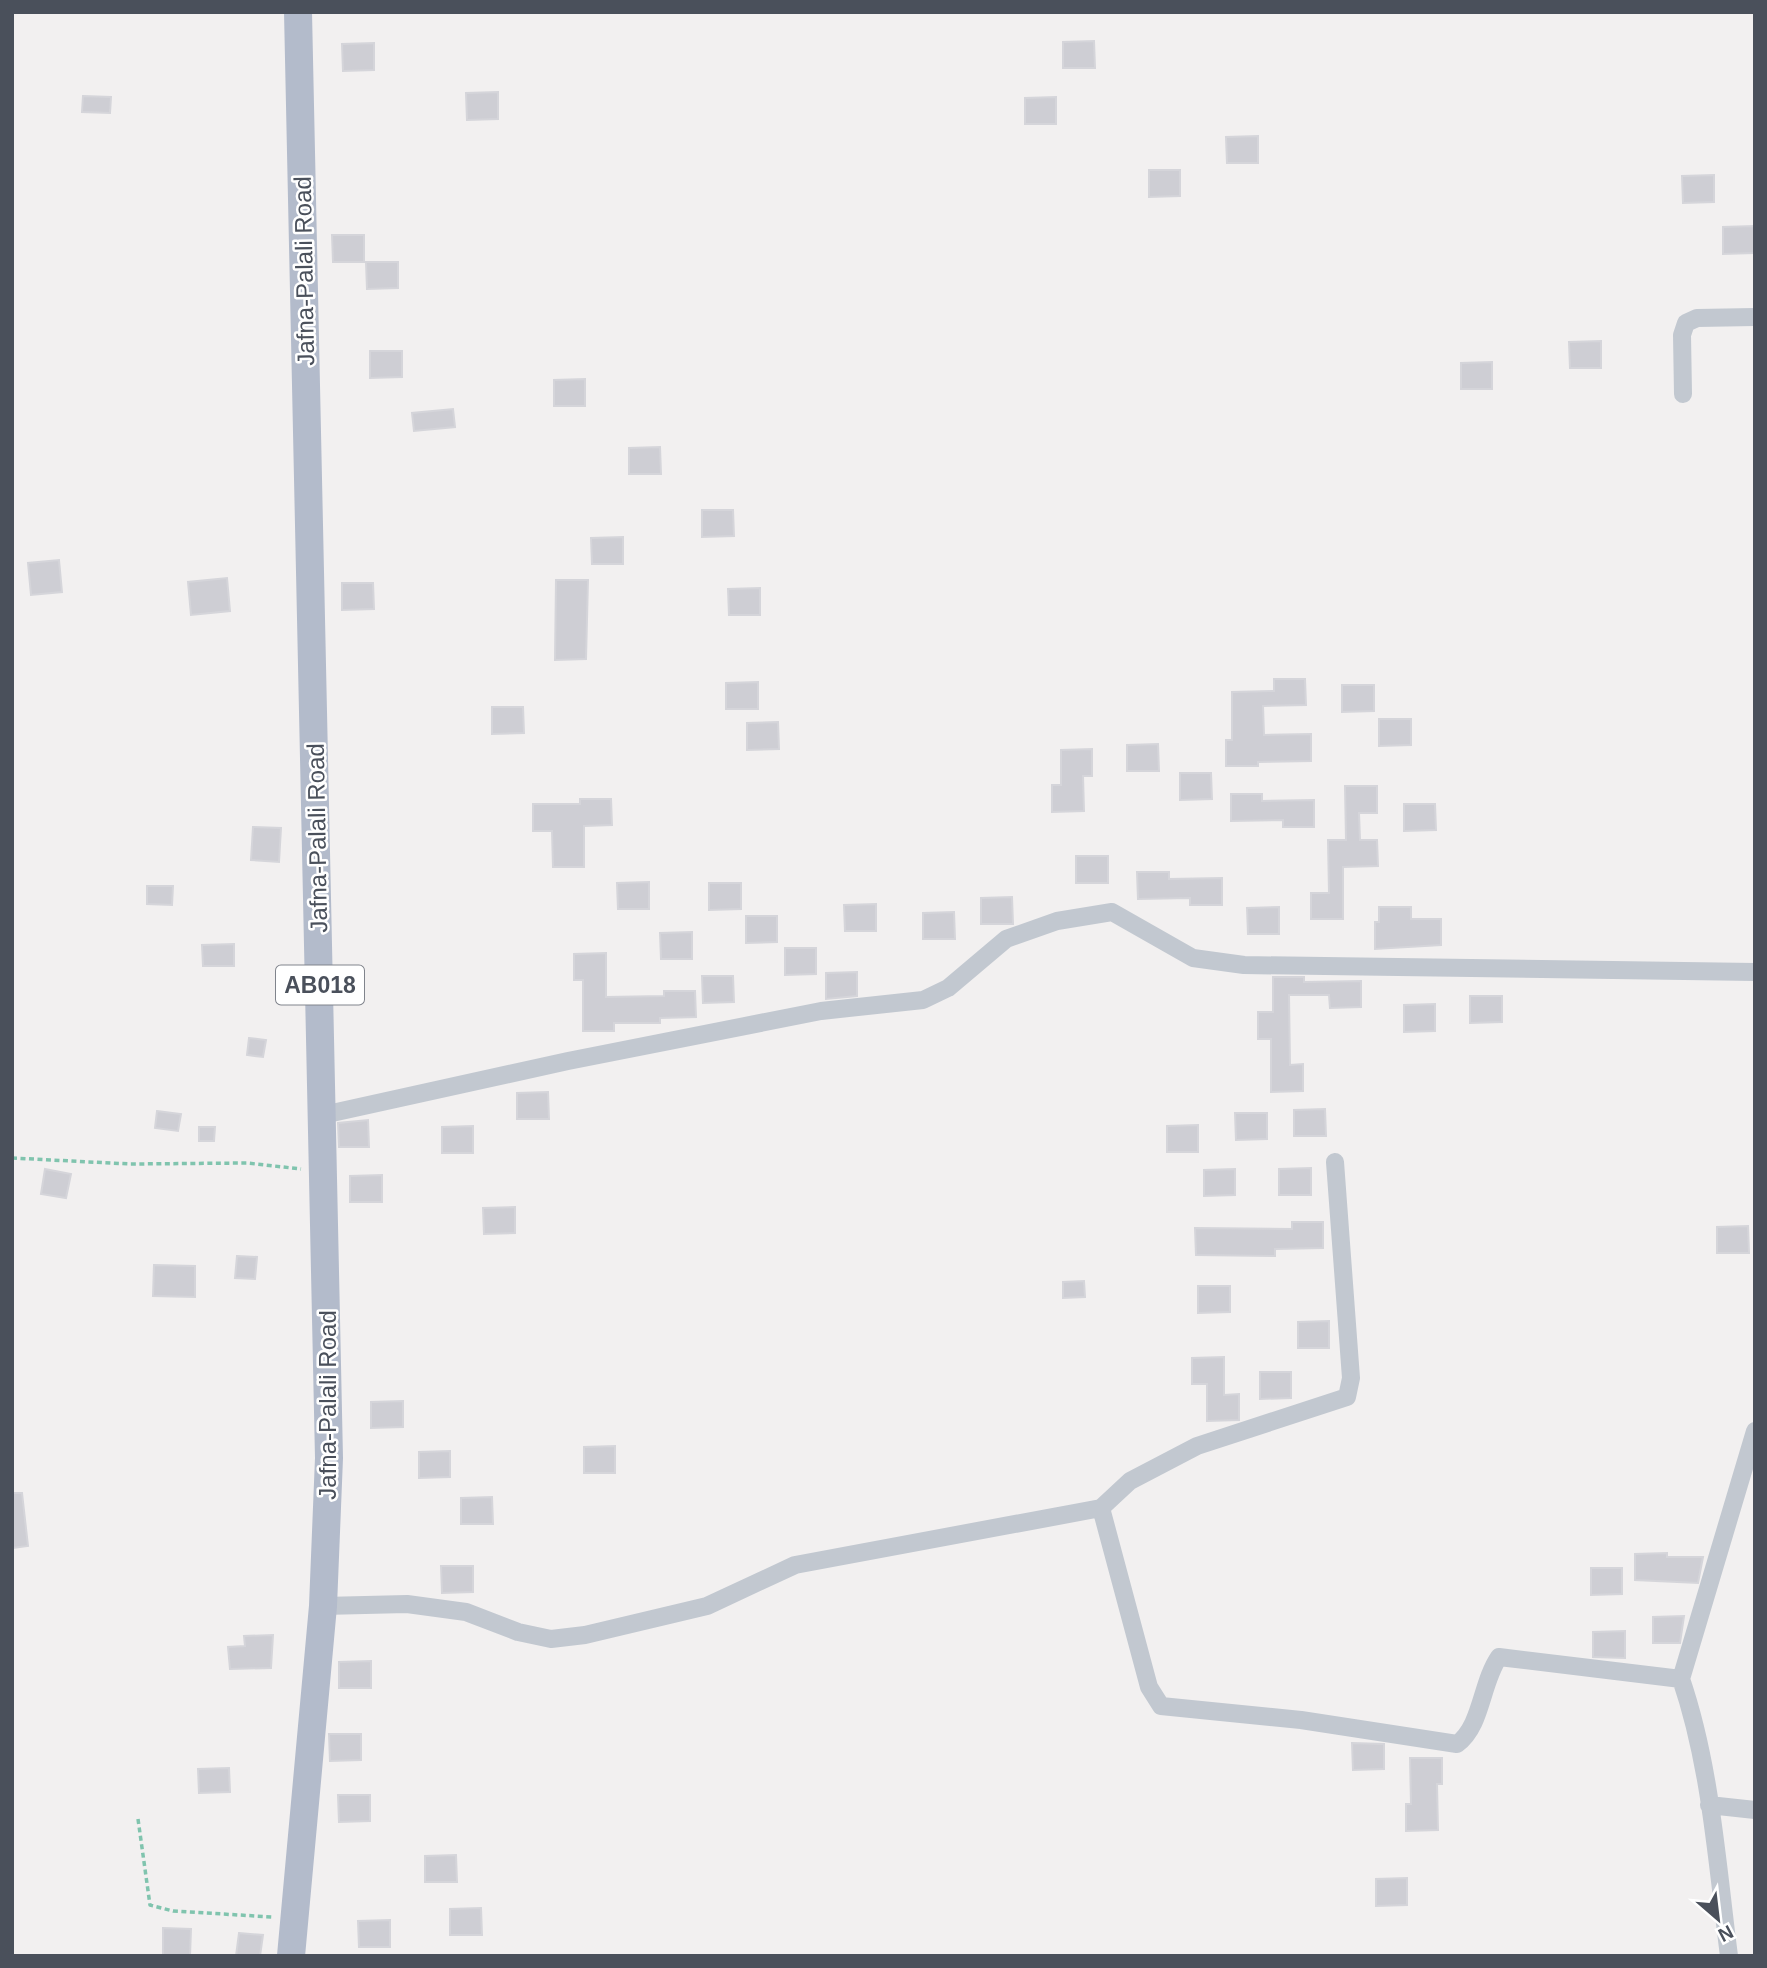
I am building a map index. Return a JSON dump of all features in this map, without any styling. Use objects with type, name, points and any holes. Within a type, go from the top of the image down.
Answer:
[{"type":"main road","name":"Jafna-Palali Road","points":[[291,1956],[323,1606],[329,1458],[298,12]]},
{"type":"street","points":[[1683,394],[1682,335],[1686,323],[1697,318],[1755,317]]},
{"type":"street","points":[[323,1115],[568,1061],[821,1011],[923,1000],[948,988],[1006,939],[1057,921],[1112,912],[1193,958],[1244,965],[1755,972]]},
{"type":"street","points":[[323,1606],[407,1604],[466,1612],[518,1632],[551,1639],[585,1635],[707,1605],[795,1565],[1101,1508],[1130,1480],[1197,1446],[1347,1397],[1350,1378],[1335,1162]]},
{"type":"street","points":[[1729,1956],[1709,1805],[1693,1716],[1681,1679],[1755,1431]]},
{"type":"street","points":[[1101,1508],[1149,1687],[1161,1706],[1301,1720],[1457,1744],[1469,1735],[1488,1673],[1499,1657],[1681,1679]]},
{"type":"street","points":[[1709,1805],[1755,1810]]},
{"type":"path","points":[[12,1158],[131,1164],[247,1163],[324,1171]]},
{"type":"path","points":[[138,1819],[150,1905],[173,1911],[295,1918]]},
{"type":"building","points":[[1094,41],[1095,68],[1063,68],[1063,42]]},
{"type":"building","points":[[374,43],[374,70],[343,71],[342,44]]},
{"type":"building","points":[[498,92],[498,119],[467,120],[466,93]]},
{"type":"building","points":[[83,96],[111,97],[110,113],[82,112]]},
{"type":"building","points":[[1056,97],[1056,124],[1025,124],[1025,98]]},
{"type":"building","points":[[1258,136],[1258,163],[1227,163],[1226,137]]},
{"type":"building","points":[[1149,170],[1180,170],[1180,196],[1149,197]]},
{"type":"building","points":[[1714,175],[1714,202],[1683,203],[1682,176]]},
{"type":"building","points":[[1754,226],[1754,253],[1723,254],[1723,227]]},
{"type":"building","points":[[332,235],[364,235],[364,262],[333,262]]},
{"type":"building","points":[[366,262],[398,262],[398,288],[367,289]]},
{"type":"building","points":[[1601,341],[1601,368],[1570,368],[1569,342]]},
{"type":"building","points":[[370,351],[402,351],[402,377],[370,378]]},
{"type":"building","points":[[1492,362],[1492,389],[1461,389],[1461,363]]},
{"type":"building","points":[[585,379],[585,406],[554,406],[554,380]]},
{"type":"building","points":[[453,409],[455,427],[414,431],[412,413]]},
{"type":"building","points":[[660,447],[661,474],[629,474],[629,448]]},
{"type":"building","points":[[702,510],[733,510],[734,536],[702,537]]},
{"type":"building","points":[[623,537],[623,564],[592,564],[591,538]]},
{"type":"building","points":[[59,560],[62,592],[31,595],[28,563]]},
{"type":"building","points":[[227,578],[230,611],[191,615],[188,582]]},
{"type":"building","points":[[556,580],[588,580],[586,659],[555,660]]},
{"type":"building","points":[[342,583],[373,583],[374,609],[342,610]]},
{"type":"building","points":[[760,588],[760,615],[729,615],[728,589]]},
{"type":"building","points":[[1274,679],[1305,679],[1306,705],[1263,706],[1264,735],[1311,734],[1311,761],[1258,762],[1258,766],[1226,766],[1226,740],[1232,740],[1232,692],[1274,691]]},
{"type":"building","points":[[758,682],[758,709],[726,709],[726,683]]},
{"type":"building","points":[[1342,685],[1374,685],[1374,711],[1342,712]]},
{"type":"building","points":[[492,707],[523,707],[524,733],[492,734]]},
{"type":"building","points":[[1379,719],[1411,719],[1411,745],[1379,746]]},
{"type":"building","points":[[778,722],[779,749],[747,750],[747,723]]},
{"type":"building","points":[[1158,744],[1159,771],[1127,771],[1127,745]]},
{"type":"building","points":[[1092,749],[1092,776],[1083,776],[1084,811],[1052,812],[1052,785],[1061,785],[1061,750]]},
{"type":"building","points":[[1180,773],[1211,773],[1212,799],[1180,800]]},
{"type":"building","points":[[1345,786],[1377,786],[1377,813],[1359,813],[1360,840],[1377,840],[1378,866],[1343,867],[1343,919],[1311,919],[1311,893],[1329,893],[1328,840],[1346,840]]},
{"type":"building","points":[[1231,794],[1262,794],[1262,801],[1314,800],[1314,827],[1283,827],[1283,820],[1231,821]]},
{"type":"building","points":[[580,799],[611,799],[612,825],[584,826],[584,867],[553,867],[552,831],[533,831],[533,804],[580,804]]},
{"type":"building","points":[[1404,804],[1435,804],[1436,830],[1404,831]]},
{"type":"building","points":[[253,827],[281,828],[279,862],[251,860]]},
{"type":"building","points":[[1076,856],[1108,856],[1108,883],[1076,883]]},
{"type":"building","points":[[1137,872],[1169,872],[1169,879],[1222,878],[1222,905],[1190,905],[1190,898],[1138,899]]},
{"type":"building","points":[[649,882],[649,909],[618,909],[617,883]]},
{"type":"building","points":[[709,883],[741,883],[741,909],[709,910]]},
{"type":"building","points":[[147,886],[173,886],[172,905],[147,904]]},
{"type":"building","points":[[1012,897],[1013,924],[981,924],[981,898]]},
{"type":"building","points":[[876,904],[876,931],[845,931],[844,905]]},
{"type":"building","points":[[1279,907],[1279,934],[1248,934],[1247,908]]},
{"type":"building","points":[[1379,907],[1411,907],[1411,919],[1441,919],[1441,945],[1375,949],[1375,922],[1379,922]]},
{"type":"building","points":[[954,912],[955,939],[923,939],[923,913]]},
{"type":"building","points":[[746,916],[777,916],[777,942],[746,943]]},
{"type":"building","points":[[692,932],[692,959],[661,959],[660,933]]},
{"type":"building","points":[[234,944],[234,966],[203,966],[202,945]]},
{"type":"building","points":[[785,948],[816,948],[816,974],[785,975]]},
{"type":"building","points":[[606,953],[606,997],[664,996],[664,991],[695,991],[696,1017],[660,1018],[660,1023],[614,1023],[614,1031],[583,1031],[583,980],[574,980],[574,954]]},
{"type":"building","points":[[857,972],[857,996],[826,999],[826,973]]},
{"type":"building","points":[[702,976],[733,976],[734,1002],[703,1003]]},
{"type":"building","points":[[1273,977],[1304,977],[1304,982],[1361,981],[1361,1007],[1330,1008],[1329,995],[1289,995],[1290,1065],[1303,1064],[1303,1091],[1271,1092],[1271,1039],[1258,1039],[1258,1012],[1273,1012]]},
{"type":"building","points":[[1470,996],[1502,996],[1502,1022],[1470,1023]]},
{"type":"building","points":[[1435,1004],[1435,1031],[1404,1032],[1404,1005]]},
{"type":"building","points":[[249,1038],[266,1040],[263,1057],[247,1055]]},
{"type":"building","points":[[548,1092],[549,1119],[517,1119],[517,1093]]},
{"type":"building","points":[[1325,1109],[1326,1136],[1294,1136],[1294,1110]]},
{"type":"building","points":[[157,1111],[181,1114],[178,1131],[155,1128]]},
{"type":"building","points":[[1235,1113],[1267,1113],[1267,1139],[1236,1140]]},
{"type":"building","points":[[368,1120],[369,1147],[339,1147],[338,1123]]},
{"type":"building","points":[[1198,1125],[1198,1152],[1167,1152],[1167,1126]]},
{"type":"building","points":[[473,1126],[473,1153],[442,1153],[442,1127]]},
{"type":"building","points":[[199,1127],[215,1127],[214,1141],[199,1141]]},
{"type":"building","points":[[1311,1168],[1311,1195],[1279,1195],[1279,1169]]},
{"type":"building","points":[[45,1169],[71,1174],[66,1198],[41,1194]]},
{"type":"building","points":[[1235,1169],[1235,1195],[1204,1196],[1204,1170]]},
{"type":"building","points":[[382,1175],[382,1202],[350,1202],[350,1176]]},
{"type":"building","points":[[515,1207],[515,1233],[484,1234],[483,1208]]},
{"type":"building","points":[[1292,1222],[1323,1222],[1323,1248],[1275,1249],[1275,1256],[1196,1255],[1195,1228],[1292,1229]]},
{"type":"building","points":[[1748,1226],[1749,1253],[1717,1253],[1717,1227]]},
{"type":"building","points":[[237,1256],[257,1257],[255,1279],[235,1278]]},
{"type":"building","points":[[154,1265],[195,1266],[195,1297],[153,1296]]},
{"type":"building","points":[[1084,1281],[1085,1297],[1063,1298],[1063,1282]]},
{"type":"building","points":[[1198,1286],[1230,1286],[1230,1312],[1198,1313]]},
{"type":"building","points":[[1329,1321],[1329,1348],[1298,1348],[1298,1322]]},
{"type":"building","points":[[1224,1357],[1224,1395],[1239,1394],[1239,1420],[1207,1421],[1207,1384],[1192,1384],[1192,1358]]},
{"type":"building","points":[[1260,1372],[1291,1372],[1291,1398],[1260,1399]]},
{"type":"building","points":[[403,1401],[403,1427],[371,1428],[371,1402]]},
{"type":"building","points":[[615,1446],[615,1473],[584,1473],[584,1447]]},
{"type":"building","points":[[450,1451],[450,1477],[419,1478],[419,1452]]},
{"type":"building","points":[[12,1493],[22,1493],[28,1546],[12,1548]]},
{"type":"building","points":[[492,1497],[493,1524],[461,1524],[461,1498]]},
{"type":"building","points":[[1667,1553],[1667,1557],[1703,1557],[1698,1583],[1635,1580],[1635,1554]]},
{"type":"building","points":[[441,1566],[473,1566],[473,1592],[442,1593]]},
{"type":"building","points":[[1591,1568],[1622,1568],[1622,1594],[1591,1595]]},
{"type":"building","points":[[1684,1616],[1680,1643],[1653,1643],[1653,1617]]},
{"type":"building","points":[[1625,1631],[1625,1658],[1593,1657],[1593,1632]]},
{"type":"building","points":[[273,1635],[271,1668],[230,1669],[228,1647],[245,1646],[244,1636]]},
{"type":"building","points":[[371,1661],[371,1688],[339,1688],[339,1662]]},
{"type":"building","points":[[329,1734],[361,1734],[361,1760],[330,1761]]},
{"type":"building","points":[[1352,1743],[1384,1744],[1384,1769],[1353,1770]]},
{"type":"building","points":[[1410,1758],[1442,1758],[1442,1784],[1437,1784],[1438,1830],[1406,1831],[1406,1804],[1411,1804]]},
{"type":"building","points":[[229,1768],[230,1792],[199,1793],[198,1769]]},
{"type":"building","points":[[338,1795],[370,1795],[370,1821],[339,1822]]},
{"type":"building","points":[[456,1855],[457,1882],[425,1882],[425,1856]]},
{"type":"building","points":[[1407,1878],[1407,1905],[1376,1906],[1376,1879]]},
{"type":"building","points":[[481,1908],[482,1935],[450,1935],[450,1909]]},
{"type":"building","points":[[390,1920],[390,1947],[359,1947],[358,1921]]},
{"type":"building","points":[[163,1928],[191,1929],[190,1956],[163,1956]]},
{"type":"building","points":[[239,1933],[263,1935],[260,1956],[236,1956]]}]
